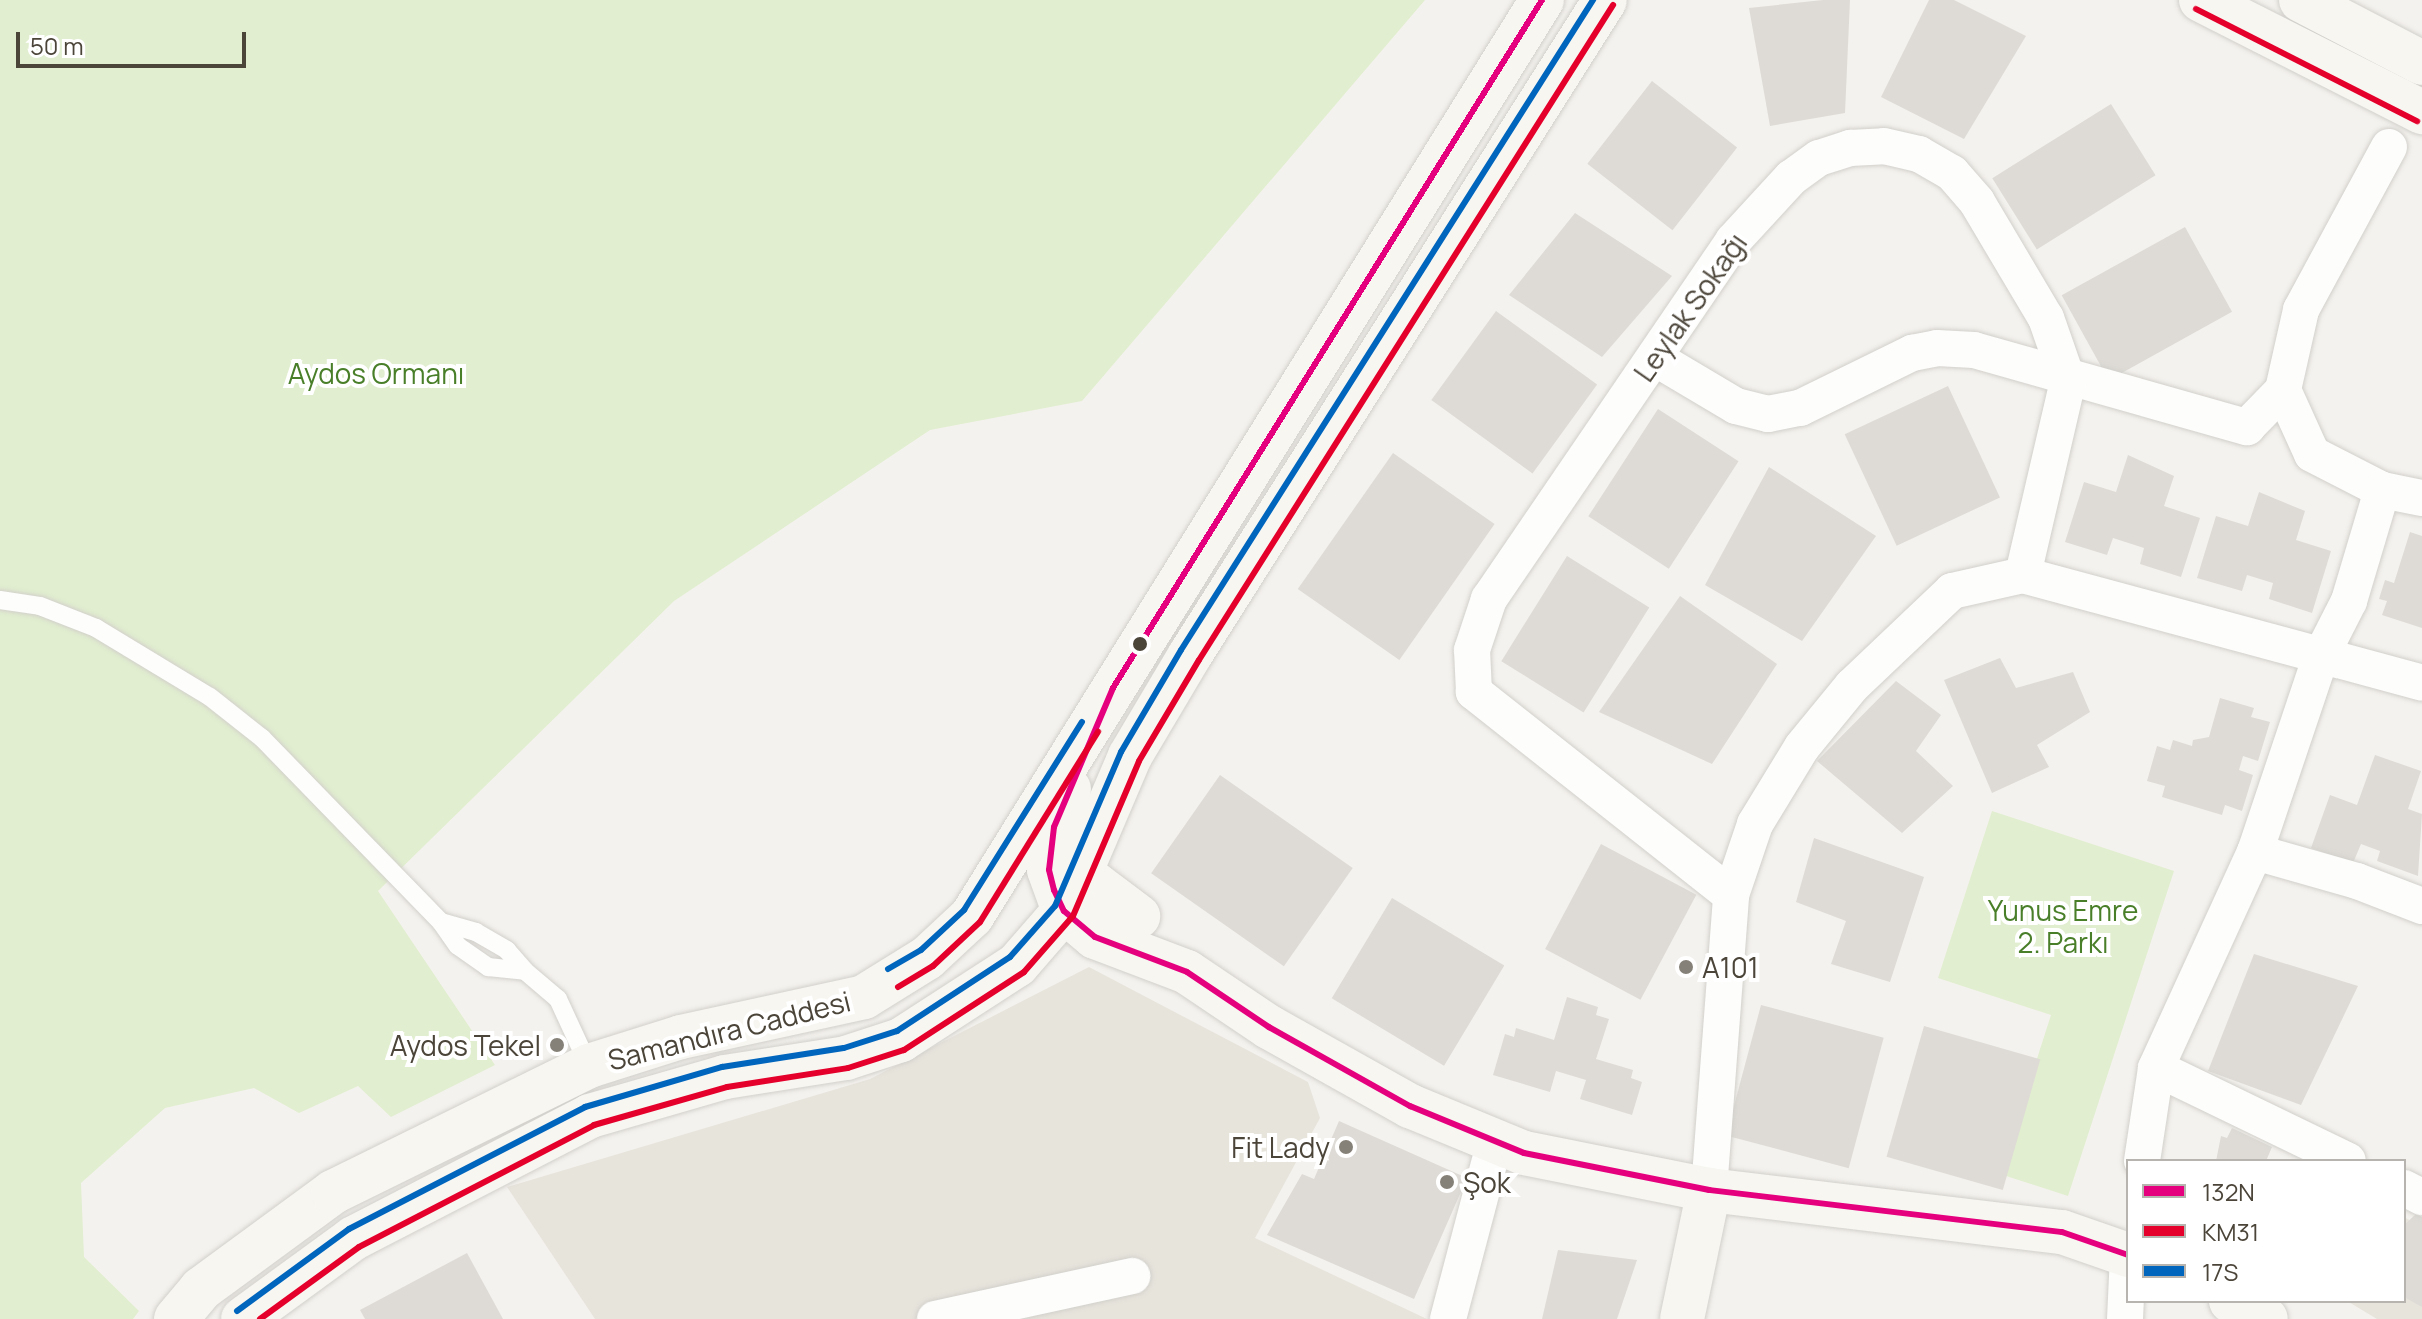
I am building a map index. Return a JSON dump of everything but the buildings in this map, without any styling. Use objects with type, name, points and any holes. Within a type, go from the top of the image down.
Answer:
[{"type":"main road","name":"Samandıra Caddesi","points":[[176,1319],[201,1289],[333,1192],[589,1066],[681,1037],[864,997],[927,958],[972,916],[1542,0]]},
{"type":"main road","name":"Samandıra Caddesi","points":[[243,1319],[354,1238],[590,1116],[725,1077],[846,1058],[901,1040],[1017,965],[1072,899],[1130,756],[1190,655],[1605,0]]},
{"type":"main road","points":[[2201,0],[2422,112]]},
{"type":"main road","points":[[2301,0],[2422,63]]},
{"type":"main road","points":[[1113,688],[1054,827],[1072,899],[1269,1027],[1410,1106],[1524,1153],[1709,1190],[2062,1232],[2126,1254]]},
{"type":"main road","points":[[1100,834],[1138,916],[1187,972]]},
{"type":"main road","points":[[972,916],[1072,899],[1138,916]]},
{"type":"main road","points":[[1682,1319],[1709,1190]]},
{"type":"main road","points":[[2235,1303],[2266,1319]]},
{"type":"street","name":"Leylak Sokağı","points":[[1731,895],[1474,692],[1472,650],[1489,599],[1733,241],[1791,178],[1819,158],[1850,148],[1884,146],[1919,154],[1952,173],[1977,202],[2046,318],[2068,381]]},
{"type":"street","points":[[1655,358],[1736,406],[1768,414],[1800,408],[1912,353],[1937,348],[1974,350],[2068,381],[2247,427],[2283,390],[2301,310],[2389,147]]},
{"type":"street","points":[[2023,575],[2068,381]]},
{"type":"street","points":[[2283,390],[2312,454],[2382,490],[2422,498]]},
{"type":"street","points":[[2142,1159],[2156,1068],[2255,852],[2321,656],[2349,601],[2382,490]]},
{"type":"street","points":[[1709,1190],[1731,895],[1755,824],[1802,747],[1852,686],[1952,591],[2023,575],[2422,683]]},
{"type":"street","points":[[2255,852],[2357,881],[2422,906]]},
{"type":"street","points":[[2156,1068],[2344,1159]]},
{"type":"street","points":[[1448,1319],[1495,1141]]},
{"type":"street","points":[[935,1319],[1132,1276]]},
{"type":"street","points":[[2125,1319],[2126,1298]]},
{"type":"lane","points":[[0,600],[40,606],[96,628],[210,697],[262,738],[441,922],[458,946],[481,963],[525,971],[558,999],[589,1066]]},
{"type":"shaded area","points":[[1089,967],[1308,1082],[1320,1118],[1255,1238],[1427,1319],[595,1319],[507,1187],[870,1079]]},
{"type":"shaded area","points":[[2406,1218],[2422,1227],[2422,1319],[2377,1319],[2350,1303],[2406,1303]]},
{"type":"green space","name":"Aydos Ormanı","points":[[0,0],[1425,0],[1082,401],[930,430],[674,601],[378,891],[495,1065],[391,1117],[358,1086],[299,1113],[254,1088],[165,1108],[81,1183],[84,1257],[139,1311],[133,1319],[0,1319]]},
{"type":"green space","name":"Yunus Emre 2. Parkı","points":[[1992,811],[2174,871],[2068,1196],[2000,1174],[2051,1015],[1938,978]]},
{"type":"transit line","name":"132N","points":[[1542,0],[1113,688],[1054,827],[1049,870],[1054,890],[1064,911],[1095,937],[1187,972],[1269,1027],[1410,1106],[1524,1153],[1709,1190],[2062,1232],[2126,1254]]},
{"type":"transit line","name":"17S","points":[[237,1311],[349,1229],[585,1107],[722,1067],[844,1048],[897,1031],[1010,957],[1055,906],[1121,752],[1181,650],[1593,0]]},
{"type":"transit line","name":"KM31","points":[[260,1319],[359,1247],[594,1125],[727,1087],[848,1068],[904,1050],[1024,972],[1073,916],[1139,761],[1199,660],[1613,5]]},
{"type":"transit line","name":"KM31","points":[[2196,9],[2417,121]]},
{"type":"transit line","name":"17S","points":[[888,969],[921,950],[964,910],[1082,722]]},
{"type":"transit line","name":"KM31","points":[[898,987],[933,966],[980,922],[1098,732]]},
{"type":"place","name":"A101","points":[[1686,967]]},
{"type":"place","name":"Aydos Tekel","points":[[557,1045]]},
{"type":"place","name":"Fit Lady","points":[[1346,1147]]},
{"type":"place","name":"Şok","points":[[1447,1182]]}]
